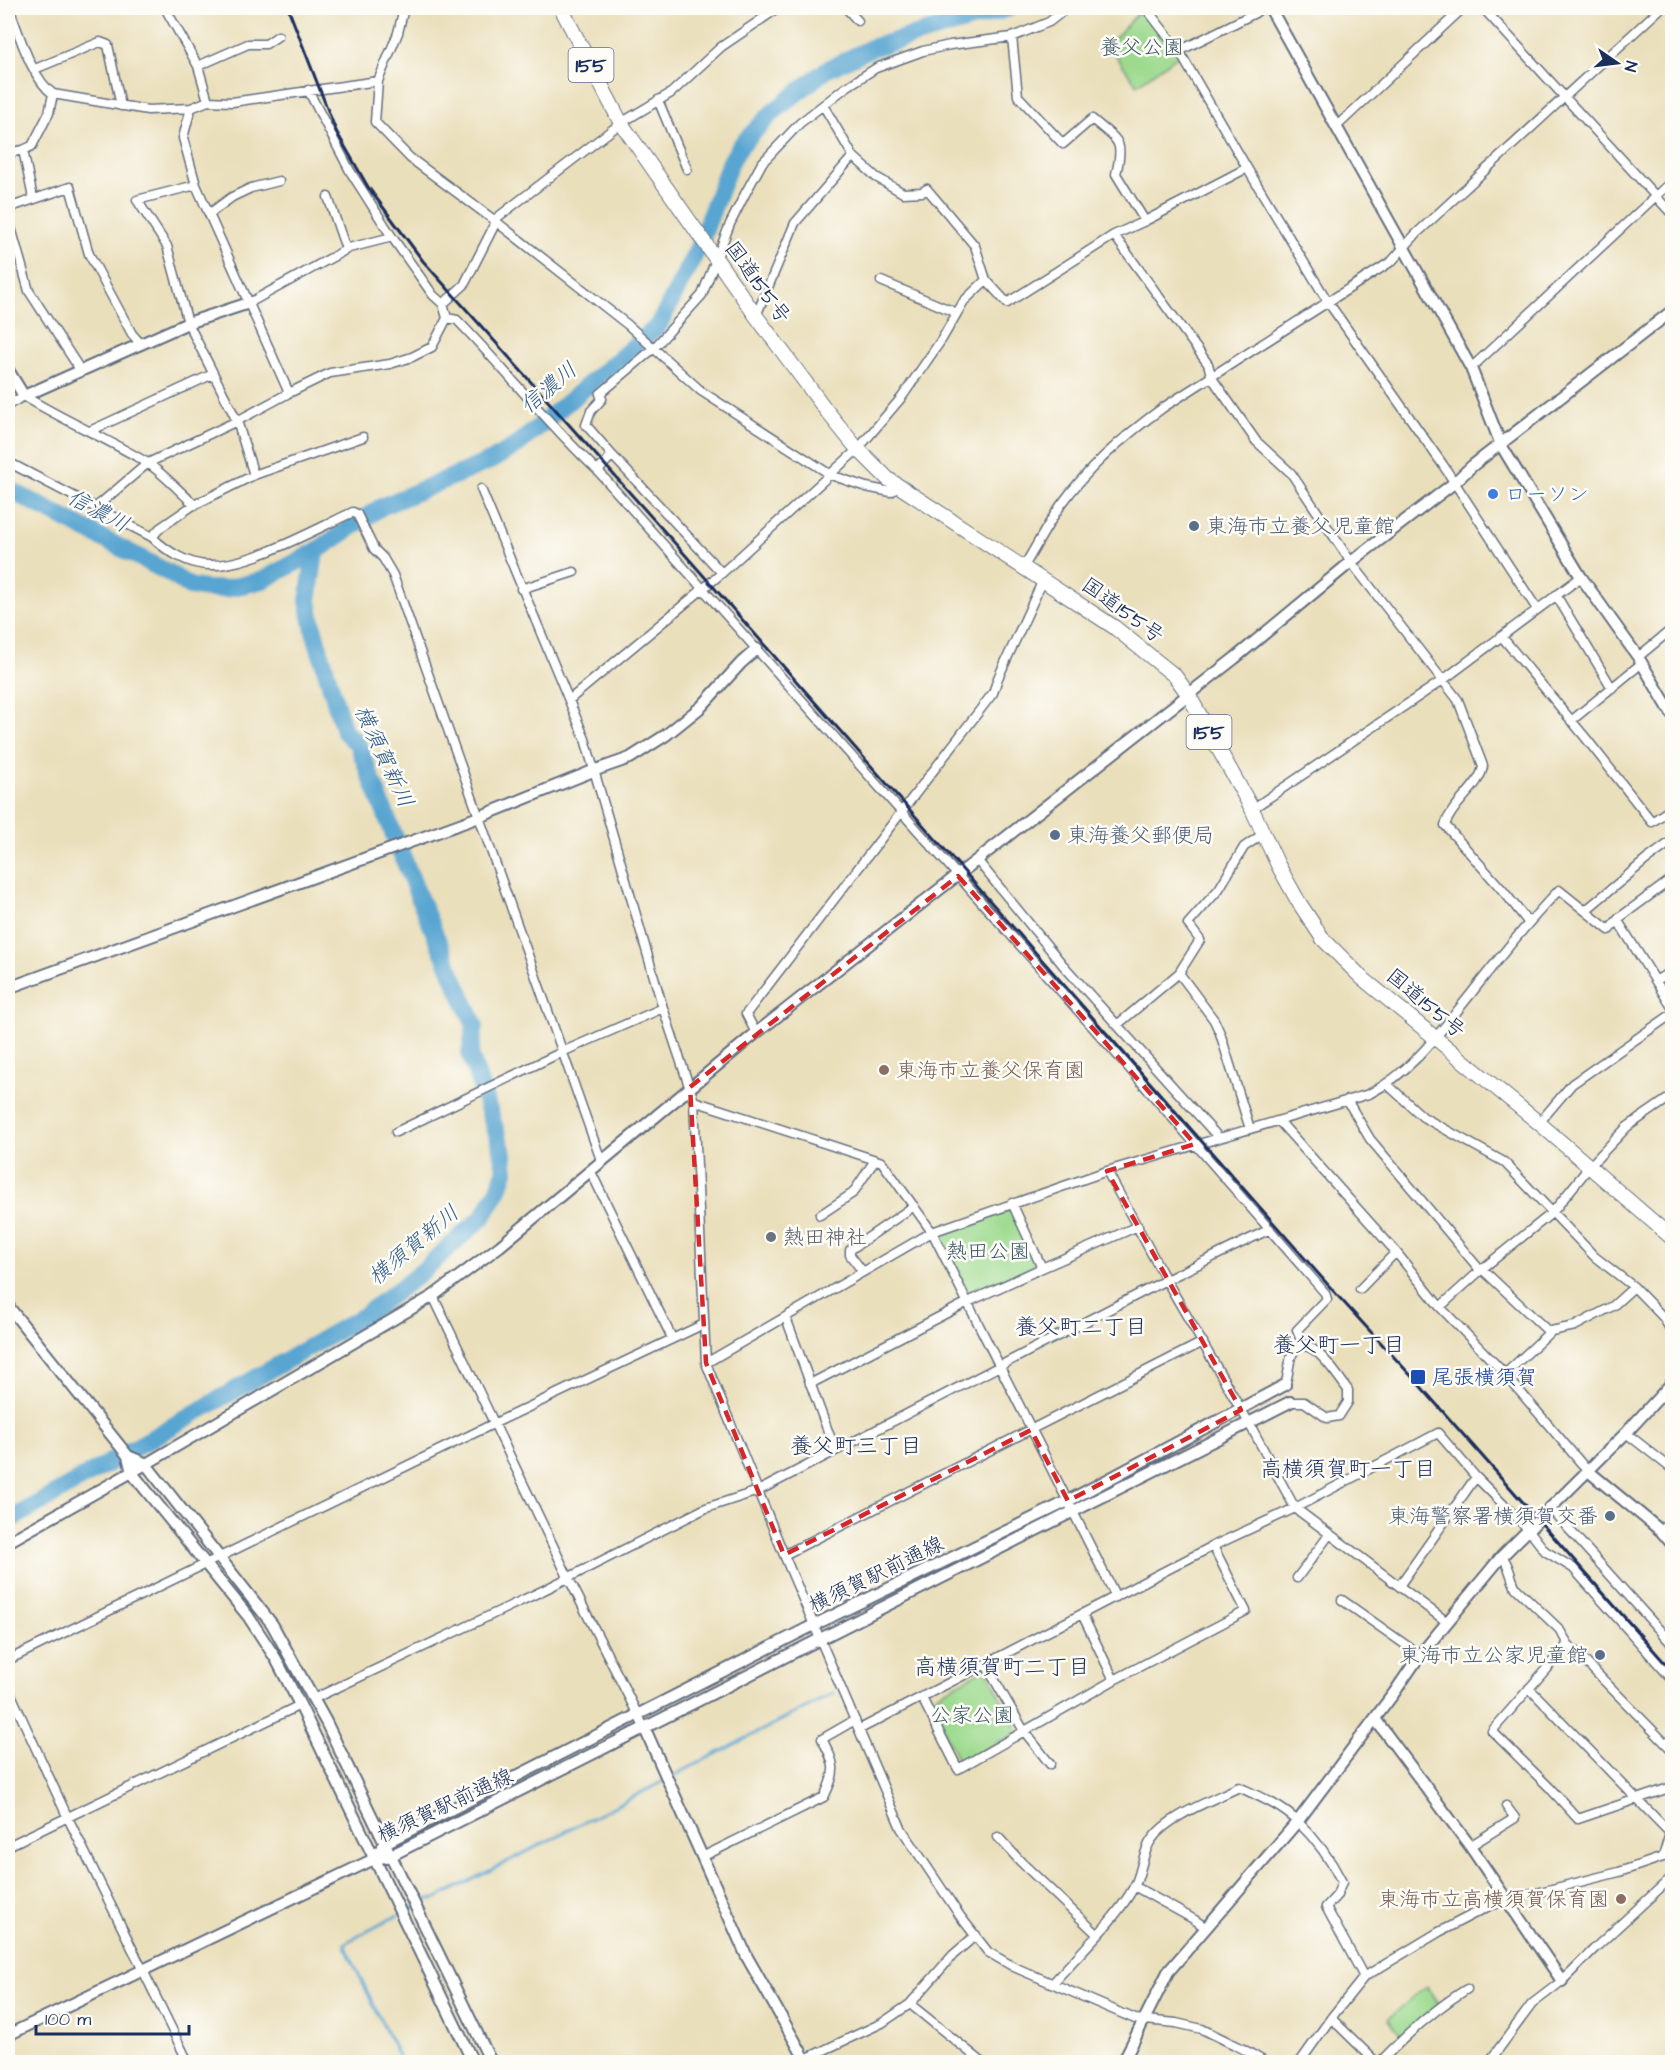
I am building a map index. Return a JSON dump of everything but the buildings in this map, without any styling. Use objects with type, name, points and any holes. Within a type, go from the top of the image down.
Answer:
[{"type":"highway","name":"国道155号","points":[[561,8],[621,123],[756,316],[858,449],[888,479],[1114,627],[1174,676],[1188,694],[1252,808],[1298,901],[1323,939],[1361,977],[1539,1123],[1672,1238]]},
{"type":"street","points":[[9,8],[35,69],[46,89],[53,94],[148,110],[191,108],[208,101],[232,102],[378,81]]},
{"type":"street","points":[[165,8],[198,66],[208,101]]},
{"type":"street","points":[[404,8],[398,33],[378,81],[375,122],[380,130],[410,158],[628,325],[701,391],[831,475],[866,487],[891,492],[900,486]]},
{"type":"street","points":[[443,304],[464,285],[495,221],[621,123],[671,93],[721,47],[778,8]]},
{"type":"street","points":[[846,8],[858,21]]},
{"type":"street","points":[[722,573],[586,425],[591,411],[602,399],[600,394],[652,347],[702,295],[730,224],[762,163],[791,131],[823,105],[876,68],[951,45],[1012,37],[1048,22],[1067,8]]},
{"type":"street","points":[[1146,8],[1179,51],[1328,302],[1380,374],[1537,609]]},
{"type":"street","points":[[1179,51],[1261,8]]},
{"type":"street","points":[[1270,8],[1471,368],[1501,445],[1581,577],[1640,660],[1672,714]]},
{"type":"street","points":[[1337,126],[1463,8]]},
{"type":"street","points":[[1483,8],[1672,214]]},
{"type":"street","points":[[1023,568],[1062,504],[1101,459],[1130,431],[1392,261],[1416,234],[1661,8]]},
{"type":"street","points":[[198,66],[248,44],[266,44],[278,36]]},
{"type":"street","points":[[1012,37],[1018,96],[1063,144],[1092,119],[1113,137],[1119,144],[1121,153],[1116,174],[1145,221]]},
{"type":"street","points":[[35,69],[100,42],[108,45],[121,106]]},
{"type":"street","points":[[95,508],[148,464],[330,373],[390,364],[432,347],[447,318],[443,304],[433,295],[392,237],[350,171],[308,90]]},
{"type":"street","points":[[8,153],[32,146],[49,113],[53,94]]},
{"type":"street","points":[[658,100],[687,169]]},
{"type":"street","points":[[823,105],[854,156],[876,177],[903,193],[922,192],[927,189],[975,246],[986,280],[1007,303],[1114,235],[1247,168]]},
{"type":"street","points":[[191,108],[183,138],[196,185],[289,393]]},
{"type":"street","points":[[23,150],[33,198]]},
{"type":"street","points":[[756,316],[795,223],[854,156]]},
{"type":"street","points":[[209,214],[232,197],[251,188],[279,181]]},
{"type":"street","points":[[1471,368],[1672,181]]},
{"type":"street","points":[[196,185],[137,200],[167,246],[188,323],[237,421],[254,475]]},
{"type":"street","points":[[8,208],[70,187],[89,254],[132,334],[141,344]]},
{"type":"street","points":[[328,197],[346,249]]},
{"type":"street","points":[[8,217],[29,291],[81,370]]},
{"type":"street","points":[[1114,235],[1208,364],[1212,378],[1256,441],[1291,473],[1351,562],[1458,700],[1483,766],[1474,786],[1449,813],[1445,825],[1528,922]]},
{"type":"street","points":[[8,405],[188,323],[249,303],[346,249],[392,237]]},
{"type":"street","points":[[569,700],[722,573],[858,449],[902,397],[964,301],[986,280]]},
{"type":"street","points":[[881,281],[957,313]]},
{"type":"street","points":[[8,1542],[132,1473],[433,1296],[500,1246],[756,1034],[1188,694],[1351,562],[1454,483],[1472,466],[1672,311]]},
{"type":"street","points":[[447,318],[457,320],[514,379],[565,440],[598,471],[843,744],[901,813],[1327,1296],[1323,1305],[1297,1330],[1303,1346]]},
{"type":"street","points":[[8,370],[24,396],[54,415],[90,431],[148,464],[195,505]]},
{"type":"street","points":[[90,431],[213,374]]},
{"type":"street","points":[[152,537],[159,528],[195,505],[254,475],[363,437]]},
{"type":"street","points":[[598,471],[612,455]]},
{"type":"street","points":[[8,464],[152,537],[161,546],[186,559],[211,566],[234,562],[271,550],[353,512],[357,513],[374,549],[383,558],[393,575],[602,1162]]},
{"type":"street","points":[[481,489],[585,740],[663,1008],[694,1101],[706,1364],[784,1555],[901,1828],[960,1916],[988,1952]]},
{"type":"street","points":[[521,589],[574,572]]},
{"type":"street","points":[[1252,808],[1443,680],[1581,577]]},
{"type":"street","points":[[756,1034],[746,1014],[993,693],[1043,580]]},
{"type":"street","points":[[1556,595],[1612,688]]},
{"type":"street","points":[[1571,721],[1612,688],[1672,629]]},
{"type":"street","points":[[1502,637],[1652,822],[1671,813]]},
{"type":"street","points":[[8,988],[479,817],[630,758],[666,735],[701,707],[757,649]]},
{"type":"street","points":[[1117,1024],[1179,973],[1200,940],[1188,924],[1219,889],[1244,848],[1263,834]]},
{"type":"street","points":[[1586,910],[1672,841]]},
{"type":"street","points":[[977,860],[1063,965],[1219,1138]]},
{"type":"street","points":[[706,1364],[932,1232],[1107,1171],[1369,1094],[1388,1085],[1436,1038],[1528,922],[1559,890],[1610,930],[1619,918],[1672,879]]},
{"type":"street","points":[[1618,921],[1672,1007]]},
{"type":"street","points":[[1657,980],[1672,971]]},
{"type":"street","points":[[1179,973],[1214,1020],[1220,1033],[1250,1129]]},
{"type":"street","points":[[396,1132],[562,1052],[663,1008]]},
{"type":"street","points":[[1539,1123],[1572,1084],[1672,1014]]},
{"type":"street","points":[[1388,1085],[1423,1117],[1504,1162],[1595,1257],[1634,1287],[1664,1317],[1672,1332]]},
{"type":"street","points":[[1440,1307],[1481,1270],[1552,1213],[1590,1166],[1627,1127],[1672,1096]]},
{"type":"street","points":[[1347,1100],[1370,1139],[1481,1270],[1550,1333]]},
{"type":"street","points":[[694,1101],[882,1162],[932,1232],[1116,1597]]},
{"type":"street","points":[[1279,1120],[1396,1252],[1440,1307],[1504,1374],[1587,1470],[1661,1531],[1672,1544]]},
{"type":"street","points":[[820,1215],[853,1193],[875,1160]]},
{"type":"street","points":[[1107,1171],[1295,1508],[1447,1622]]},
{"type":"street","points":[[591,1172],[672,1338]]},
{"type":"street","points":[[1012,1203],[1042,1268]]},
{"type":"street","points":[[863,1272],[850,1255],[850,1250],[914,1206]]},
{"type":"street","points":[[810,1384],[968,1302],[1138,1226]]},
{"type":"street","points":[[314,1699],[706,1508],[758,1491],[1166,1280],[1270,1230]]},
{"type":"street","points":[[1360,1289],[1396,1252]]},
{"type":"street","points":[[1504,1374],[1550,1333],[1575,1326],[1613,1306],[1634,1287]]},
{"type":"street","points":[[433,1296],[568,1577],[645,1729],[747,1957],[806,2061],[882,2023],[910,2004],[953,1955],[976,1935]]},
{"type":"street","points":[[8,1306],[128,1456],[132,1473],[248,1616],[276,1659],[473,2062]]},
{"type":"street","points":[[786,1318],[835,1450]]},
{"type":"street","points":[[8,1660],[704,1324]]},
{"type":"street","points":[[784,1555],[1203,1342]]},
{"type":"street","points":[[1286,1386],[1290,1359],[1296,1349],[1303,1346],[1316,1349],[1348,1390],[1347,1402],[1339,1416],[1327,1418],[1304,1402],[1290,1402]]},
{"type":"street","points":[[1123,2062],[1168,1972],[1298,1821],[1420,1655],[1502,1556],[1626,1433],[1672,1383]]},
{"type":"street","name":"横須賀駅前通線","points":[[374,1859],[385,1843],[814,1625],[1068,1501],[1286,1386]]},
{"type":"street","name":"横須賀駅前通線","points":[[374,1859],[390,1856],[645,1729],[1290,1402]]},
{"type":"street","points":[[1626,1433],[1672,1469]]},
{"type":"street","points":[[860,1730],[1213,1546],[1295,1508],[1438,1434],[1476,1477],[1528,1529],[1545,1551],[1573,1568],[1672,1679]]},
{"type":"street","points":[[128,1456],[146,1464],[272,1624],[314,1699],[491,2062]]},
{"type":"street","points":[[1398,1586],[1476,1477]]},
{"type":"street","points":[[1550,1507],[1672,1644]]},
{"type":"street","points":[[1661,1531],[1672,1521]]},
{"type":"street","points":[[1297,1578],[1329,1535]]},
{"type":"street","points":[[922,1698],[958,1769],[1114,1680],[1246,1611],[1213,1546]]},
{"type":"street","points":[[1502,1556],[1508,1563],[1516,1588],[1559,1629],[1568,1644],[1672,1750]]},
{"type":"street","points":[[1342,1600],[1420,1655]]},
{"type":"street","points":[[1082,1614],[1114,1680]]},
{"type":"street","points":[[1568,1644],[1492,1731],[1578,1819],[1672,1787]]},
{"type":"street","points":[[987,1665],[1024,1731],[1050,1764]]},
{"type":"street","points":[[8,1688],[67,1816],[188,2062]]},
{"type":"street","points":[[1529,1688],[1670,1833],[1663,1857]]},
{"type":"street","points":[[8,1846],[300,1705]]},
{"type":"street","points":[[1375,1719],[1470,1846],[1562,1981]]},
{"type":"street","points":[[702,1857],[824,1797],[835,1769],[822,1739],[855,1720]]},
{"type":"street","points":[[1053,1983],[1109,1922],[1134,1886],[1151,1840],[1163,1828],[1181,1816],[1239,1787],[1298,1821],[1320,1847],[1342,1882],[1337,1895],[1326,1907],[1364,1977]]},
{"type":"street","points":[[1470,1846],[1515,1818],[1506,1806]]},
{"type":"street","points":[[998,1837],[1097,1934]]},
{"type":"street","points":[[1300,2062],[1364,1977],[1439,1932],[1493,1904],[1619,1872],[1672,1854]]},
{"type":"street","points":[[8,2035],[374,1859]]},
{"type":"street","points":[[1489,2062],[1532,2004],[1562,1981],[1672,1877]]},
{"type":"street","points":[[1134,1886],[1206,1928]]},
{"type":"street","points":[[965,1945],[988,1952],[1014,1967],[1135,2019],[1176,2023],[1202,2030],[1265,2062]]},
{"type":"street","points":[[1331,2018],[1378,2062],[1442,2004],[1467,1989]]},
{"type":"street","points":[[910,2004],[982,2062]]},
{"type":"highlighted area","points":[[958,876],[1195,1144],[1107,1171],[1241,1410],[1068,1501],[1031,1430],[784,1555],[706,1363],[690,1087]]},
{"type":"green space","name":"養父公園","points":[[1143,8],[1180,54],[1137,85],[1108,45]]},
{"type":"green space","name":"熱田公園","points":[[1009,1209],[1013,1212],[1036,1262],[1032,1267],[972,1294],[967,1292],[940,1238],[941,1232]]},
{"type":"green space","name":"公家公園","points":[[984,1670],[988,1672],[1016,1727],[1015,1733],[963,1762],[958,1760],[929,1702],[930,1698]]},
{"type":"green space","points":[[1426,1986],[1440,2006],[1404,2038],[1388,2019]]},
{"type":"waterway","name":"信濃川","points":[[8,489],[169,573],[189,586],[225,589],[263,580],[315,552],[381,507],[492,460],[517,445],[659,325],[698,248],[730,163],[741,145],[773,112],[826,70],[871,48],[1009,8]]},
{"type":"waterway","name":"横須賀新川","points":[[8,1521],[365,1315],[419,1274],[483,1217],[499,1189],[505,1171],[502,1149],[470,1054],[475,1026],[420,900],[356,740],[344,731],[314,631],[308,601],[315,552]]},
{"type":"waterway","points":[[404,1912],[428,1899],[435,1899],[834,1693]]},
{"type":"waterway","points":[[398,1915],[345,1943],[345,1946],[401,2062]]},
{"type":"railway","points":[[288,8],[336,131],[368,187],[423,261],[1672,1671]]},
{"type":"place","name":"ローソン","points":[[1493,494]]},
{"type":"place","name":"東海市立養父児童館","points":[[1194,526]]},
{"type":"place","name":"東海養父郵便局","points":[[1055,835]]},
{"type":"place","name":"東海市立養父保育園","points":[[884,1070]]},
{"type":"place","name":"熱田神社","points":[[771,1237]]},
{"type":"place","name":"尾張横須賀","points":[[1418,1377]]},
{"type":"place","name":"東海警察署横須賀交番","points":[[1610,1516]]},
{"type":"place","name":"東海市立公家児童館","points":[[1600,1655]]},
{"type":"place","name":"東海市立高横須賀保育園","points":[[1621,1899]]},
{"type":"district","name":"養父町二丁目","points":[[1081,1326]]},
{"type":"district","name":"養父町一丁目","points":[[1339,1344]]},
{"type":"district","name":"養父町三丁目","points":[[856,1445]]},
{"type":"district","name":"高横須賀町一丁目","points":[[1348,1468]]},
{"type":"district","name":"高横須賀町二丁目","points":[[1002,1666]]}]
